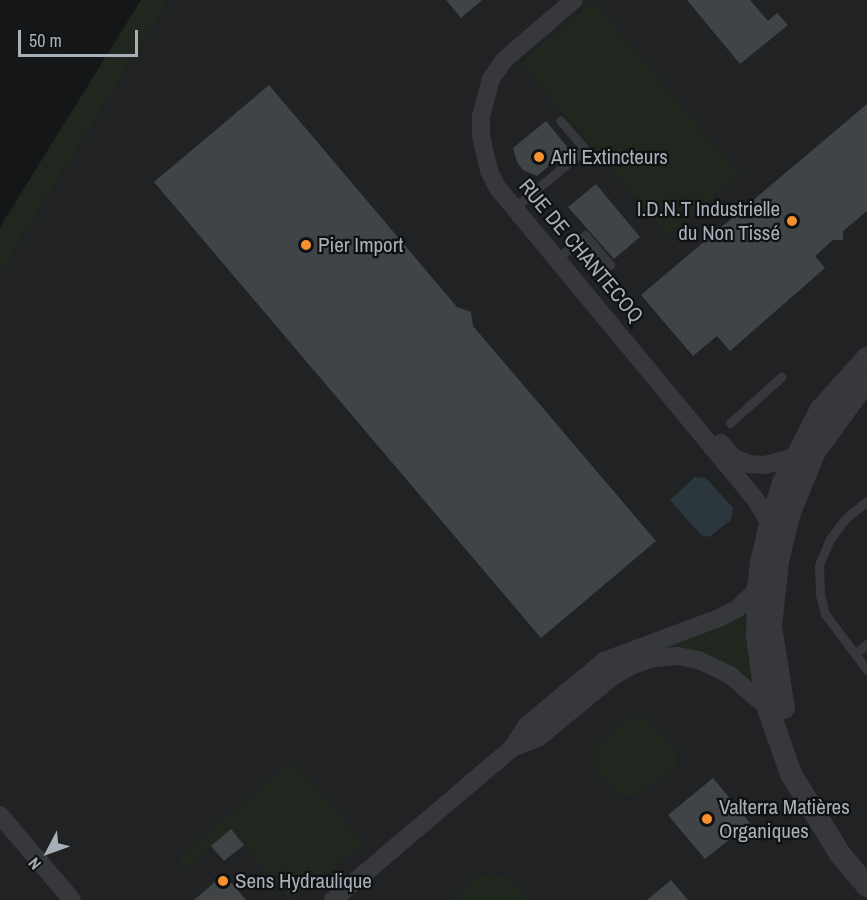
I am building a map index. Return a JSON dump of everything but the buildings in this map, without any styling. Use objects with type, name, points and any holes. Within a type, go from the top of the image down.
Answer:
[{"type":"street","name":"RUE DE CHANTECOQ","points":[[574,0],[497,68],[485,95],[481,126],[484,156],[497,187],[659,380],[755,500],[770,524]]},
{"type":"street","points":[[867,358],[821,409],[795,457],[770,524],[758,590],[759,663],[766,703],[780,748],[800,792],[840,854],[867,886]]},
{"type":"street","points":[[659,380],[699,418],[733,457],[758,465],[795,457]]},
{"type":"street","points":[[867,380],[814,453],[795,496],[778,562],[771,626],[780,694],[793,742],[818,794],[837,826],[867,864]]},
{"type":"street","points":[[333,900],[512,748],[527,725],[604,661],[719,618],[737,609],[758,590]]},
{"type":"street","points":[[512,748],[538,738],[612,677],[633,665],[655,658],[677,656],[714,665],[766,703]]},
{"type":"street","points":[[0,815],[72,900]]},
{"type":"lane","points":[[515,207],[585,149],[560,120]]},
{"type":"lane","points":[[558,258],[585,235],[610,265]]},
{"type":"lane","points":[[730,423],[781,377]]},
{"type":"lane","points":[[867,501],[845,519],[835,532],[819,565],[820,595],[825,614],[867,670]]},
{"type":"lane","points":[[855,654],[867,644]]},
{"type":"shaded area","points":[[141,0],[169,0],[0,273],[0,227]]},
{"type":"shaded area","points":[[169,0],[867,0],[867,900],[0,900],[0,273]]},
{"type":"shaded area","points":[[593,1],[739,174],[667,235],[521,63]]},
{"type":"shaded area","points":[[695,477],[706,478],[733,508],[731,520],[709,537],[701,535],[670,500]]},
{"type":"shaded area","points":[[752,608],[757,688],[720,661],[604,667]]},
{"type":"shaded area","points":[[643,718],[677,751],[678,766],[635,797],[620,794],[594,769],[594,748],[629,719]]},
{"type":"shaded area","points":[[293,761],[363,843],[294,900],[290,900],[231,830],[186,869],[177,858]]},
{"type":"shaded area","points":[[493,873],[508,878],[528,900],[451,900],[478,877]]},
{"type":"place","name":"Arli Extincteurs","points":[[539,157]]},
{"type":"place","name":"I.D.N.T Industrielle du Non Tissé","points":[[792,221]]},
{"type":"place","name":"Pier Import","points":[[306,245]]},
{"type":"place","name":"Valterra Matières Organiques","points":[[707,819]]},
{"type":"place","name":"Sens Hydraulique","points":[[223,881]]}]
